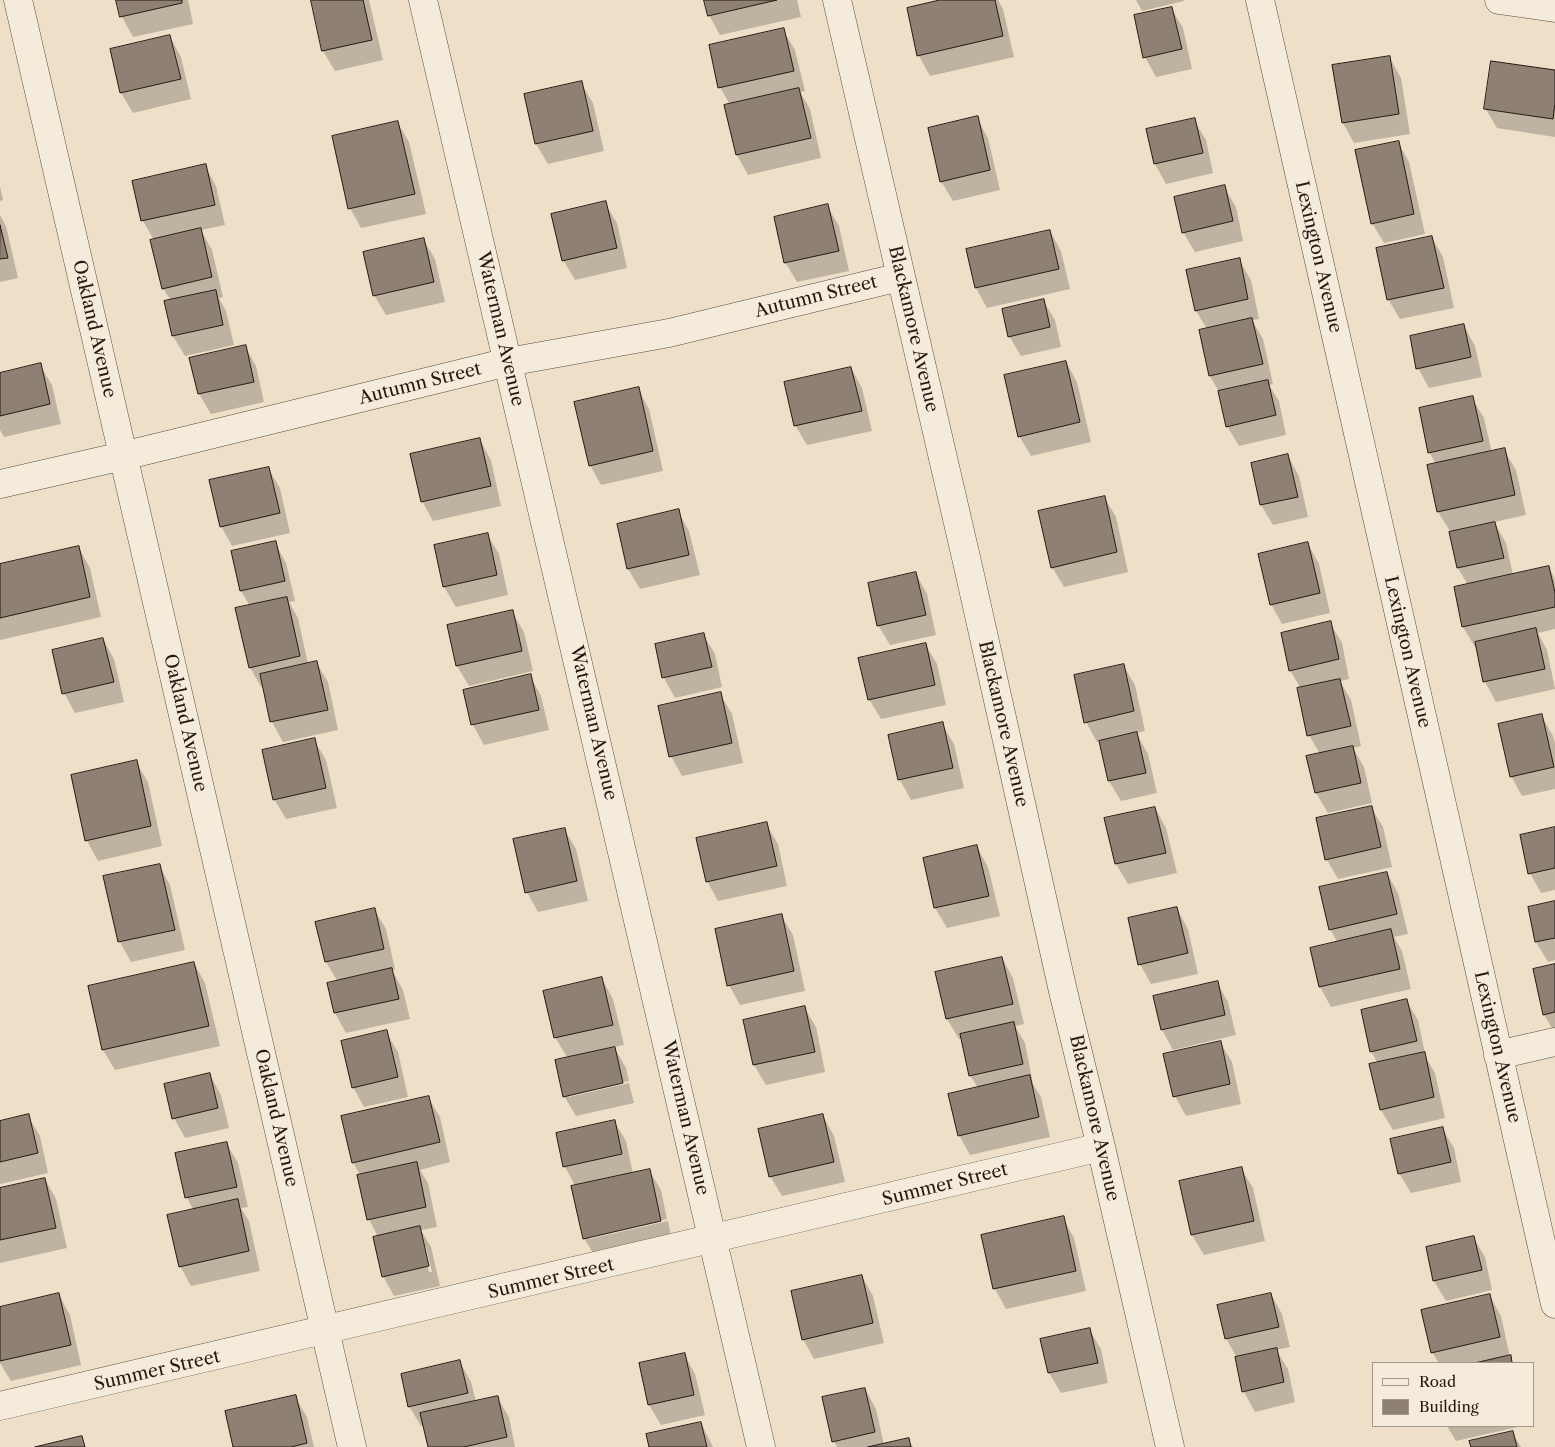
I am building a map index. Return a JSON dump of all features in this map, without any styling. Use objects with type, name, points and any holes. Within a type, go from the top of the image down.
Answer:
[{"type":"street","name":"Oakland Avenue","points":[[18,0],[352,1447]]},
{"type":"street","name":"Waterman Avenue","points":[[423,0],[761,1447]]},
{"type":"street","name":"Blackamore Avenue","points":[[837,0],[869,131],[900,277],[1170,1447]]},
{"type":"street","name":"Lexington Avenue","points":[[1260,0],[1555,1304]]},
{"type":"street","points":[[1499,0],[1555,8]]},
{"type":"street","name":"Autumn Street","points":[[0,484],[508,362],[669,333],[900,277]]},
{"type":"street","points":[[1498,1055],[1555,1042]]},
{"type":"street","name":"Summer Street","points":[[0,1406],[714,1241],[1101,1146]]},
{"type":"building","points":[[116,0],[182,0],[182,3],[120,17]]},
{"type":"building","points":[[311,0],[363,0],[372,40],[322,51]]},
{"type":"building","points":[[704,0],[777,0],[708,16]]},
{"type":"building","points":[[940,0],[995,0],[1003,36],[917,56],[907,8]]},
{"type":"building","points":[[1172,7],[1182,49],[1143,58],[1134,15]]},
{"type":"building","points":[[784,28],[794,71],[718,88],[709,45]]},
{"type":"building","points":[[170,35],[181,79],[120,93],[110,49]]},
{"type":"building","points":[[1390,56],[1399,114],[1342,123],[1332,65]]},
{"type":"building","points":[[1491,61],[1555,70],[1553,119],[1484,109]]},
{"type":"building","points":[[582,81],[593,131],[535,144],[524,94]]},
{"type":"building","points":[[799,88],[811,138],[736,155],[724,105]]},
{"type":"building","points":[[978,116],[990,170],[940,182],[928,128]]},
{"type":"building","points":[[1195,118],[1203,153],[1154,164],[1146,129]]},
{"type":"building","points":[[398,121],[415,194],[348,209],[332,136]]},
{"type":"building","points":[[1399,141],[1414,214],[1371,224],[1355,150]]},
{"type":"building","points":[[206,164],[215,205],[141,221],[132,181]]},
{"type":"building","points":[[1225,185],[1233,221],[1182,233],[1174,197]]},
{"type":"building","points":[[606,201],[617,248],[562,261],[551,214]]},
{"type":"building","points":[[828,204],[839,251],[784,263],[774,217]]},
{"type":"building","points":[[0,225],[8,258],[0,259]]},
{"type":"building","points":[[201,228],[212,277],[162,289],[150,240]]},
{"type":"building","points":[[1050,230],[1059,269],[975,288],[966,249]]},
{"type":"building","points":[[1432,236],[1444,288],[1387,300],[1376,248]]},
{"type":"building","points":[[424,238],[434,282],[373,296],[363,252]]},
{"type":"building","points":[[1240,258],[1248,299],[1195,311],[1186,270]]},
{"type":"building","points":[[216,290],[223,325],[172,336],[164,301]]},
{"type":"building","points":[[1044,299],[1050,327],[1008,337],[1002,309]]},
{"type":"building","points":[[1252,318],[1263,364],[1209,376],[1199,330]]},
{"type":"building","points":[[1464,324],[1471,357],[1416,369],[1410,336]]},
{"type":"building","points":[[246,345],[254,382],[198,394],[189,358]]},
{"type":"building","points":[[1066,361],[1080,422],[1018,437],[1004,375]]},
{"type":"building","points":[[41,363],[50,404],[0,416],[0,373]]},
{"type":"building","points":[[851,367],[862,411],[794,426],[784,382]]},
{"type":"building","points":[[1268,380],[1276,415],[1226,427],[1218,391]]},
{"type":"building","points":[[639,387],[653,451],[589,466],[574,402]]},
{"type":"building","points":[[1473,396],[1483,441],[1428,453],[1419,408]]},
{"type":"building","points":[[480,438],[491,486],[421,502],[410,454]]},
{"type":"building","points":[[1505,448],[1515,495],[1437,512],[1427,465]]},
{"type":"building","points":[[1288,454],[1298,497],[1260,505],[1251,463]]},
{"type":"building","points":[[269,467],[280,513],[220,527],[209,480]]},
{"type":"building","points":[[1105,496],[1117,552],[1051,568],[1038,511]]},
{"type":"building","points":[[679,509],[689,555],[627,569],[617,524]]},
{"type":"building","points":[[1495,522],[1504,558],[1457,568],[1449,532]]},
{"type":"building","points":[[488,533],[497,575],[443,587],[434,545]]},
{"type":"building","points":[[276,541],[285,581],[240,591],[231,551]]},
{"type":"building","points":[[1308,542],[1320,593],[1270,605],[1258,554]]},
{"type":"building","points":[[79,546],[90,597],[0,618],[0,564]]},
{"type":"building","points":[[1549,566],[1555,593],[1555,607],[1462,627],[1454,587]]},
{"type":"building","points":[[916,572],[926,615],[877,626],[868,583]]},
{"type":"building","points":[[287,597],[300,656],[249,668],[235,608]]},
{"type":"building","points":[[513,610],[522,651],[456,666],[447,625]]},
{"type":"building","points":[[1331,621],[1339,659],[1289,671],[1281,633]]},
{"type":"building","points":[[1536,628],[1545,669],[1483,682],[1475,642]]},
{"type":"building","points":[[704,633],[712,667],[662,678],[655,644]]},
{"type":"building","points":[[103,638],[114,682],[62,694],[52,650]]},
{"type":"building","points":[[926,643],[935,685],[868,700],[858,658]]},
{"type":"building","points":[[317,661],[328,710],[270,722],[260,674]]},
{"type":"building","points":[[1124,664],[1134,711],[1084,723],[1074,675]]},
{"type":"building","points":[[531,674],[539,710],[471,725],[463,690]]},
{"type":"building","points":[[1340,679],[1351,726],[1307,736],[1297,688]]},
{"type":"building","points":[[721,692],[732,743],[669,757],[658,706]]},
{"type":"building","points":[[1542,714],[1554,767],[1510,777],[1498,724]]},
{"type":"building","points":[[943,722],[953,768],[898,780],[888,735]]},
{"type":"building","points":[[1137,732],[1146,773],[1108,781],[1099,741]]},
{"type":"building","points":[[315,738],[326,788],[273,800],[262,750]]},
{"type":"building","points":[[1353,746],[1361,783],[1315,793],[1306,756]]},
{"type":"building","points":[[137,760],[151,826],[85,841],[71,775]]},
{"type":"building","points":[[1372,806],[1381,847],[1325,860],[1316,818]]},
{"type":"building","points":[[1155,807],[1166,853],[1115,864],[1104,818]]},
{"type":"building","points":[[767,822],[777,866],[706,882],[696,838]]},
{"type":"building","points":[[1555,827],[1555,868],[1528,874],[1520,835]]},
{"type":"building","points":[[565,828],[577,881],[525,893],[513,839]]},
{"type":"building","points":[[977,845],[989,896],[934,908],[923,858]]},
{"type":"building","points":[[160,864],[175,930],[118,942],[103,876]]},
{"type":"building","points":[[1387,872],[1397,914],[1329,930],[1319,887]]},
{"type":"building","points":[[1555,901],[1555,938],[1535,942],[1528,907]]},
{"type":"building","points":[[1177,907],[1188,953],[1138,965],[1128,918]]},
{"type":"building","points":[[375,908],[384,949],[325,962],[315,922]]},
{"type":"building","points":[[782,914],[794,971],[727,986],[715,929]]},
{"type":"building","points":[[1391,929],[1400,969],[1319,987],[1310,948]]},
{"type":"building","points":[[1002,957],[1013,1004],[946,1019],[935,972]]},
{"type":"building","points":[[194,962],[209,1026],[102,1050],[88,986]]},
{"type":"building","points":[[1555,964],[1555,1012],[1543,1015],[1533,969]]},
{"type":"building","points":[[392,968],[399,999],[334,1013],[327,983]]},
{"type":"building","points":[[602,977],[613,1025],[554,1038],[543,991]]},
{"type":"building","points":[[1218,981],[1225,1015],[1161,1030],[1153,996]]},
{"type":"building","points":[[1407,999],[1417,1041],[1370,1052],[1361,1010]]},
{"type":"building","points":[[805,1006],[815,1052],[753,1065],[743,1020]]},
{"type":"building","points":[[1014,1022],[1023,1064],[969,1076],[960,1034]]},
{"type":"building","points":[[387,1030],[398,1077],[352,1088],[341,1041]]},
{"type":"building","points":[[1221,1041],[1230,1084],[1173,1097],[1163,1054]]},
{"type":"building","points":[[615,1047],[623,1083],[563,1097],[555,1060]]},
{"type":"building","points":[[1425,1052],[1434,1097],[1380,1110],[1369,1064]]},
{"type":"building","points":[[210,1073],[218,1108],[172,1119],[164,1084]]},
{"type":"building","points":[[1030,1075],[1039,1117],[958,1136],[948,1094]]},
{"type":"building","points":[[429,1096],[440,1142],[352,1163],[341,1116]]},
{"type":"building","points":[[29,1114],[38,1153],[0,1162],[0,1121]]},
{"type":"building","points":[[823,1114],[834,1162],[769,1177],[758,1129]]},
{"type":"building","points":[[615,1120],[622,1154],[563,1167],[556,1133]]},
{"type":"building","points":[[1443,1127],[1451,1162],[1398,1174],[1390,1139]]},
{"type":"building","points":[[227,1142],[237,1187],[185,1198],[175,1153]]},
{"type":"building","points":[[417,1162],[426,1207],[367,1220],[357,1175]]},
{"type":"building","points":[[1242,1167],[1254,1221],[1191,1235],[1179,1181]]},
{"type":"building","points":[[650,1169],[661,1221],[583,1239],[571,1186]]},
{"type":"building","points":[[45,1178],[56,1228],[0,1240],[0,1188]]},
{"type":"building","points":[[238,1199],[249,1251],[179,1267],[167,1215]]},
{"type":"building","points":[[1064,1216],[1076,1271],[993,1289],[981,1235]]},
{"type":"building","points":[[420,1226],[429,1266],[382,1277],[373,1237]]},
{"type":"building","points":[[1474,1236],[1482,1270],[1433,1281],[1426,1247]]},
{"type":"building","points":[[862,1275],[873,1323],[802,1340],[791,1291]]},
{"type":"building","points":[[59,1293],[71,1345],[0,1361],[0,1307]]},
{"type":"building","points":[[1271,1293],[1279,1327],[1225,1339],[1217,1305]]},
{"type":"building","points":[[1490,1294],[1500,1337],[1431,1353],[1421,1310]]},
{"type":"building","points":[[1090,1328],[1098,1363],[1048,1373],[1040,1339]]},
{"type":"building","points":[[1277,1348],[1284,1382],[1242,1392],[1235,1357]]},
{"type":"building","points":[[685,1353],[694,1395],[648,1405],[639,1363]]},
{"type":"building","points":[[1511,1355],[1512,1362],[1480,1362]]},
{"type":"building","points":[[460,1360],[468,1393],[408,1407],[401,1374]]},
{"type":"building","points":[[865,1388],[875,1432],[832,1442],[822,1397]]},
{"type":"building","points":[[296,1395],[307,1443],[291,1447],[233,1447],[225,1411]]},
{"type":"building","points":[[498,1396],[507,1437],[464,1447],[428,1447],[420,1413]]},
{"type":"building","points":[[701,1422],[707,1447],[649,1447],[646,1434]]},
{"type":"building","points":[[1513,1431],[1517,1447],[1471,1447],[1469,1441]]},
{"type":"building","points":[[82,1436],[85,1447],[35,1447]]},
{"type":"building","points":[[909,1438],[911,1447],[868,1447]]}]
